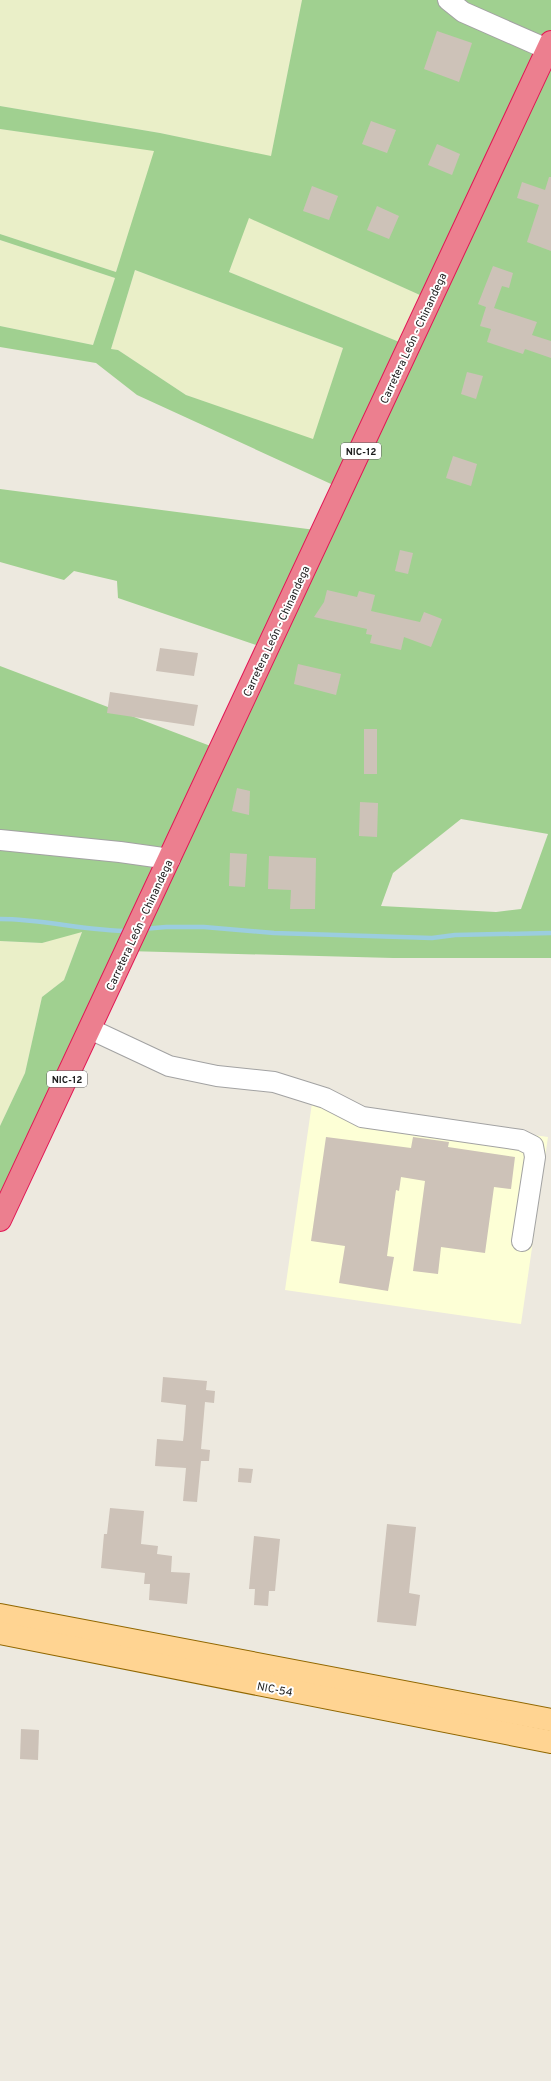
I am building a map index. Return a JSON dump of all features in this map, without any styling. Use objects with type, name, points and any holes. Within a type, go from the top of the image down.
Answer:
[{"type":"highway","name":"Carretera León - Chinandega","points":[[0,1220],[170,860],[549,46]]},
{"type":"main road","name":"NIC-54","points":[[0,1615],[321,1687],[551,1742]]},
{"type":"main road","name":"NIC-54","points":[[0,1633],[321,1687],[551,1720]]},
{"type":"street","points":[[448,0],[463,12],[549,46]]},
{"type":"street","points":[[0,840],[120,852],[170,860]]},
{"type":"street","points":[[90,1029],[169,1066],[217,1076],[274,1082],[325,1098],[362,1117],[522,1140],[533,1146],[535,1157],[522,1241]]},
{"type":"shaded area","points":[[0,0],[302,0],[271,157],[160,133],[0,106]]},
{"type":"shaded area","points":[[0,129],[155,150],[116,272],[0,234]]},
{"type":"shaded area","points":[[248,217],[431,300],[409,346],[229,272]]},
{"type":"shaded area","points":[[0,240],[115,278],[93,345],[0,326]]},
{"type":"shaded area","points":[[135,270],[343,348],[313,440],[186,395],[118,350],[111,349]]},
{"type":"shaded area","points":[[82,931],[64,980],[42,997],[25,1073],[0,1126],[0,941],[42,943]]},
{"type":"shaded area","points":[[312,1103],[548,1137],[521,1324],[285,1290]]},
{"type":"green space","points":[[302,0],[551,0],[551,958],[393,958],[127,951],[0,1220],[0,1126],[25,1073],[42,997],[64,980],[82,932],[42,943],[0,941],[0,666],[221,750],[268,649],[118,598],[117,581],[74,571],[64,580],[0,562],[0,489],[323,531],[342,489],[137,395],[96,363],[0,347],[0,326],[93,345],[115,278],[0,240],[0,234],[116,272],[154,151],[0,129],[0,106],[160,133],[271,156]],"holes":[[[249,218],[431,300],[409,346],[229,272]],[[135,270],[343,348],[313,439],[186,395],[118,350],[111,349]],[[461,819],[548,834],[521,909],[496,912],[381,906],[393,873]]]},
{"type":"building","points":[[437,31],[472,43],[459,82],[424,69]]},
{"type":"building","points":[[371,121],[396,130],[387,153],[362,144]]},
{"type":"building","points":[[437,144],[460,154],[452,175],[428,165]]},
{"type":"building","points":[[549,177],[551,177],[551,251],[527,242],[539,205],[517,198],[522,182],[545,190]]},
{"type":"building","points":[[312,186],[338,196],[329,220],[303,211]]},
{"type":"building","points":[[377,206],[399,216],[389,239],[367,230]]},
{"type":"building","points":[[493,266],[513,273],[509,288],[502,286],[494,308],[537,322],[532,335],[551,341],[551,358],[525,349],[523,354],[487,342],[491,329],[480,326],[486,307],[478,304]]},
{"type":"building","points":[[467,372],[483,376],[476,399],[461,394]]},
{"type":"building","points":[[453,456],[477,464],[471,486],[446,478]]},
{"type":"building","points":[[400,550],[413,553],[408,574],[395,571]]},
{"type":"building","points":[[327,590],[357,597],[359,591],[375,595],[371,611],[420,622],[424,612],[442,619],[431,647],[404,637],[401,650],[370,643],[372,635],[366,634],[367,629],[314,617],[324,602]]},
{"type":"building","points":[[160,648],[198,653],[194,676],[156,671]]},
{"type":"building","points":[[298,664],[341,674],[336,695],[294,684]]},
{"type":"building","points":[[110,692],[198,705],[194,726],[107,713]]},
{"type":"building","points":[[364,729],[377,729],[377,774],[364,774]]},
{"type":"building","points":[[237,788],[250,791],[249,815],[232,811]]},
{"type":"building","points":[[360,802],[378,803],[377,837],[359,836]]},
{"type":"building","points":[[230,853],[247,854],[245,887],[229,886]]},
{"type":"building","points":[[269,856],[316,858],[315,909],[290,909],[291,890],[268,889]]},
{"type":"building","points":[[326,1137],[411,1148],[413,1137],[449,1142],[448,1147],[515,1157],[511,1189],[494,1187],[485,1253],[441,1247],[438,1274],[413,1271],[425,1181],[401,1177],[399,1191],[396,1190],[387,1256],[394,1257],[388,1291],[339,1283],[345,1246],[311,1241]]},
{"type":"building","points":[[163,1377],[207,1381],[206,1390],[215,1391],[214,1403],[205,1402],[201,1449],[210,1450],[209,1461],[201,1461],[197,1502],[183,1501],[186,1468],[155,1466],[157,1439],[183,1441],[184,1433],[186,1405],[161,1402]]},
{"type":"building","points":[[239,1468],[253,1469],[251,1483],[238,1482]]},
{"type":"building","points":[[110,1508],[144,1511],[141,1544],[158,1546],[157,1554],[172,1556],[171,1572],[190,1573],[187,1604],[149,1600],[150,1584],[144,1584],[145,1573],[101,1568],[104,1534],[107,1534]]},
{"type":"building","points":[[387,1524],[416,1527],[409,1593],[420,1595],[416,1626],[377,1622]]},
{"type":"building","points":[[254,1536],[280,1539],[275,1591],[269,1591],[268,1606],[254,1605],[255,1589],[249,1589]]},
{"type":"building","points":[[21,1729],[39,1730],[38,1760],[20,1759]]},
{"type":"waterway","points":[[0,919],[130,931]]},
{"type":"waterway","points":[[143,929],[166,927],[204,927],[274,933],[432,938],[455,935],[551,933]]}]
